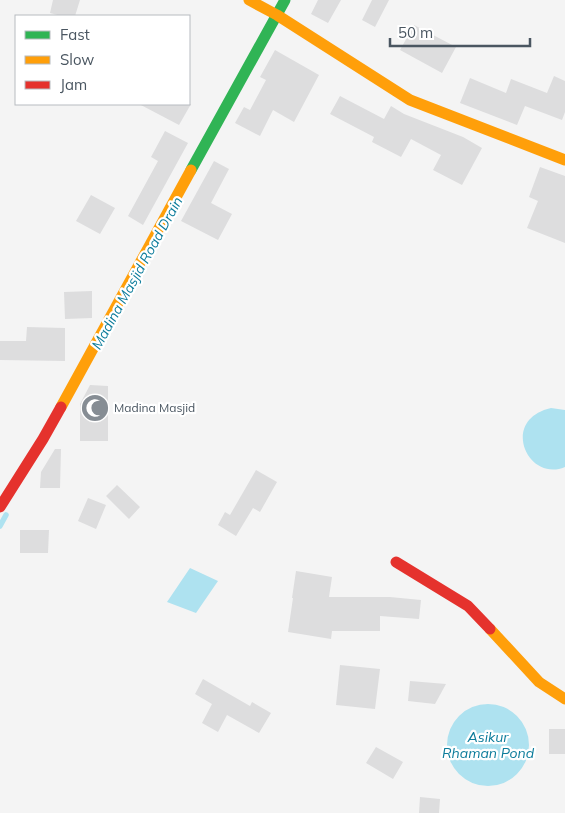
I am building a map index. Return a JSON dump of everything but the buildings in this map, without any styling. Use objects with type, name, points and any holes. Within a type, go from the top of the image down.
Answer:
[{"type":"street","points":[[249,0],[277,15],[410,100],[565,160]]},
{"type":"street","points":[[0,507],[43,439],[285,0]]},
{"type":"street","points":[[396,562],[468,606],[540,682],[565,699]]},
{"type":"water","points":[[551,408],[565,410],[565,467],[552,470],[540,466],[531,459],[525,448],[523,436],[526,425],[535,415]]},
{"type":"water","points":[[190,568],[218,581],[196,613],[167,602]]},
{"type":"water","name":"Asikur Rhaman Pond","points":[[488,704],[504,707],[517,716],[526,729],[529,745],[526,761],[517,774],[504,783],[488,786],[472,783],[459,774],[450,761],[447,745],[450,729],[459,716],[472,707]]},
{"type":"waterway","name":"Madina Masjid Road Drain","points":[[0,526],[6,515]]},
{"type":"traffic: fast","points":[[191,170],[285,0]]},
{"type":"traffic: slow","points":[[249,0],[277,15],[410,100],[565,160]]},
{"type":"traffic: slow","points":[[61,407],[191,170]]},
{"type":"traffic: slow","points":[[490,629],[539,682],[565,699]]},
{"type":"traffic: jam","points":[[0,507],[61,407]]},
{"type":"traffic: jam","points":[[396,562],[468,606],[490,629]]},
{"type":"place","name":"Madina Masjid","points":[[95,408]]}]
